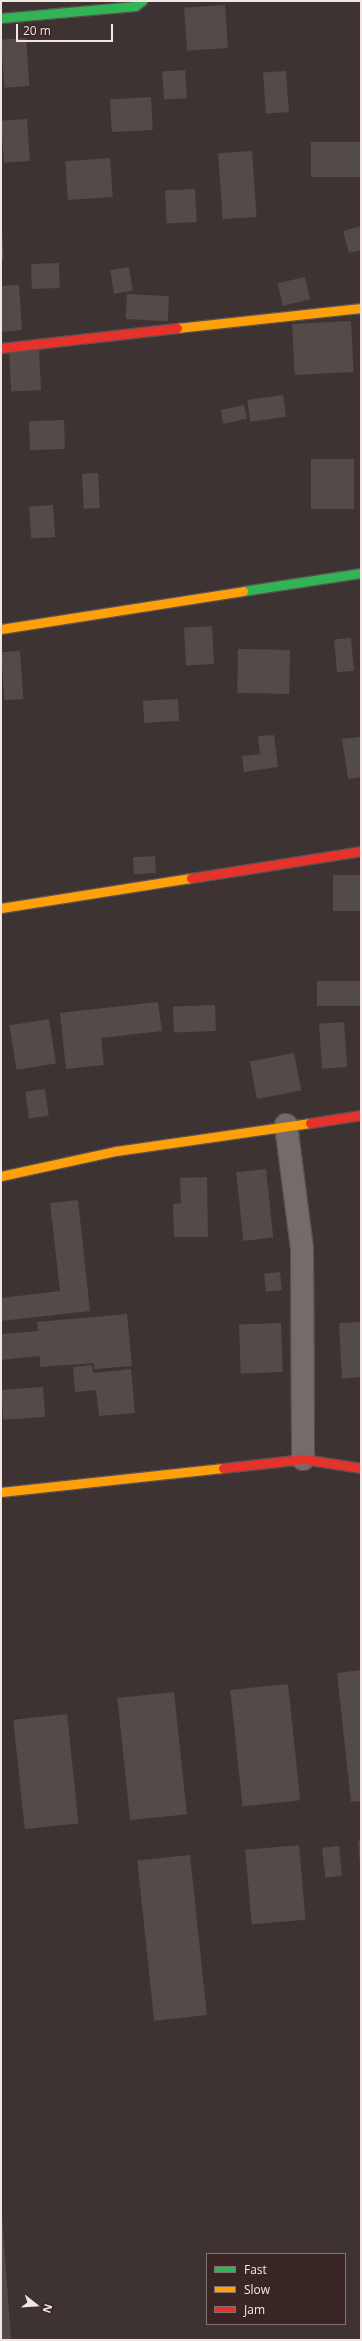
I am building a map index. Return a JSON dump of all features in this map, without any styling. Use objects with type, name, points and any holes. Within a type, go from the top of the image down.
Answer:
[{"type":"street","points":[[1,18],[135,6],[142,1]]},
{"type":"street","points":[[1,348],[361,308]]},
{"type":"street","points":[[1,629],[361,573]]},
{"type":"street","points":[[1,908],[361,851]]},
{"type":"street","points":[[1,1176],[116,1151],[361,1115]]},
{"type":"street","points":[[286,1126],[302,1249],[303,1459]]},
{"type":"street","points":[[1,1492],[303,1459],[361,1468]]},
{"type":"building","points":[[225,5],[228,48],[187,51],[184,8]]},
{"type":"building","points":[[26,38],[29,86],[4,88],[1,40]]},
{"type":"building","points":[[185,70],[187,98],[164,100],[162,72]]},
{"type":"building","points":[[286,71],[289,112],[266,114],[263,73]]},
{"type":"building","points":[[151,97],[153,130],[112,132],[110,99]]},
{"type":"building","points":[[27,119],[30,161],[4,163],[1,121]]},
{"type":"building","points":[[311,142],[361,142],[361,177],[311,177]]},
{"type":"building","points":[[252,151],[257,217],[223,219],[218,153]]},
{"type":"building","points":[[110,158],[113,197],[68,200],[65,161]]},
{"type":"building","points":[[195,189],[197,222],[167,224],[165,191]]},
{"type":"building","points":[[1,221],[4,259],[1,259]]},
{"type":"building","points":[[361,226],[361,250],[349,253],[343,231]]},
{"type":"building","points":[[59,263],[60,288],[32,289],[31,264]]},
{"type":"building","points":[[129,267],[133,291],[114,294],[110,270]]},
{"type":"building","points":[[305,277],[310,299],[283,306],[278,283]]},
{"type":"building","points":[[19,285],[22,330],[1,332],[1,286]]},
{"type":"building","points":[[127,294],[169,296],[168,321],[126,319]]},
{"type":"building","points":[[351,321],[354,372],[295,375],[292,324]]},
{"type":"building","points":[[39,350],[41,390],[11,392],[9,352]]},
{"type":"building","points":[[283,395],[286,417],[250,422],[247,400]]},
{"type":"building","points":[[244,405],[247,419],[223,424],[221,410]]},
{"type":"building","points":[[64,420],[65,449],[30,450],[29,421]]},
{"type":"building","points":[[311,459],[354,459],[354,509],[311,509]]},
{"type":"building","points":[[98,473],[100,508],[84,509],[82,474]]},
{"type":"building","points":[[53,505],[55,537],[31,539],[29,507]]},
{"type":"building","points":[[212,626],[214,664],[186,665],[184,627]]},
{"type":"building","points":[[351,638],[354,671],[337,672],[334,639]]},
{"type":"building","points":[[238,649],[290,650],[289,694],[237,693]]},
{"type":"building","points":[[20,651],[23,699],[4,700],[1,652]]},
{"type":"building","points":[[178,699],[179,721],[144,723],[143,701]]},
{"type":"building","points":[[274,735],[278,767],[244,772],[242,756],[260,754],[258,736]]},
{"type":"building","points":[[361,737],[361,777],[348,779],[342,739]]},
{"type":"building","points":[[155,856],[156,873],[134,874],[133,857]]},
{"type":"building","points":[[333,875],[361,875],[361,911],[333,911]]},
{"type":"building","points":[[317,981],[361,981],[361,1006],[317,1006]]},
{"type":"building","points":[[158,1002],[162,1031],[101,1038],[104,1065],[66,1069],[60,1013]]},
{"type":"building","points":[[215,1005],[216,1031],[174,1032],[173,1006]]},
{"type":"building","points":[[49,1019],[56,1063],[17,1070],[9,1025]]},
{"type":"building","points":[[344,1022],[347,1067],[322,1069],[319,1024]]},
{"type":"building","points":[[294,1053],[301,1090],[257,1099],[250,1062]]},
{"type":"building","points":[[45,1089],[49,1116],[29,1119],[25,1092]]},
{"type":"building","points":[[266,1169],[273,1238],[243,1241],[236,1172]]},
{"type":"building","points":[[207,1177],[208,1237],[174,1237],[173,1204],[181,1203],[180,1178]]},
{"type":"building","points":[[78,1200],[90,1311],[1,1321],[1,1298],[60,1291],[50,1203]]},
{"type":"building","points":[[280,1272],[282,1290],[266,1292],[264,1274]]},
{"type":"building","points":[[127,1314],[132,1366],[94,1369],[94,1363],[40,1367],[40,1356],[1,1360],[1,1334],[38,1331],[37,1322]]},
{"type":"building","points":[[361,1322],[361,1377],[342,1379],[339,1323]]},
{"type":"building","points":[[281,1323],[283,1372],[241,1373],[239,1324]]},
{"type":"building","points":[[92,1365],[93,1373],[131,1369],[135,1413],[99,1416],[96,1390],[75,1392],[73,1367]]},
{"type":"building","points":[[43,1387],[45,1417],[3,1420],[1,1390]]},
{"type":"building","points":[[361,1670],[361,1801],[351,1802],[337,1673]]},
{"type":"building","points":[[288,1684],[300,1800],[243,1806],[230,1690]]},
{"type":"building","points":[[174,1692],[187,1814],[130,1820],[117,1698]]},
{"type":"building","points":[[67,1714],[78,1823],[25,1829],[13,1720]]},
{"type":"building","points":[[358,1841],[361,1841],[361,1865],[360,1865]]},
{"type":"building","points":[[299,1845],[306,1920],[252,1924],[245,1850]]},
{"type":"building","points":[[339,1846],[342,1876],[325,1878],[322,1848]]},
{"type":"building","points":[[190,1855],[207,2015],[154,2021],[137,1861]]},
{"type":"building","points":[[2,2215],[11,2340],[1,2340]]},
{"type":"traffic: fast","points":[[1,18],[135,6],[142,1]]},
{"type":"traffic: fast","points":[[243,591],[361,573]]},
{"type":"traffic: slow","points":[[177,328],[361,308]]},
{"type":"traffic: slow","points":[[1,629],[243,591]]},
{"type":"traffic: slow","points":[[1,908],[191,878]]},
{"type":"traffic: slow","points":[[1,1176],[116,1151],[310,1123]]},
{"type":"traffic: slow","points":[[1,1492],[223,1468]]},
{"type":"traffic: jam","points":[[1,348],[177,328]]},
{"type":"traffic: jam","points":[[191,878],[361,851]]},
{"type":"traffic: jam","points":[[310,1123],[361,1115]]},
{"type":"traffic: jam","points":[[223,1468],[303,1459],[361,1468]]}]
